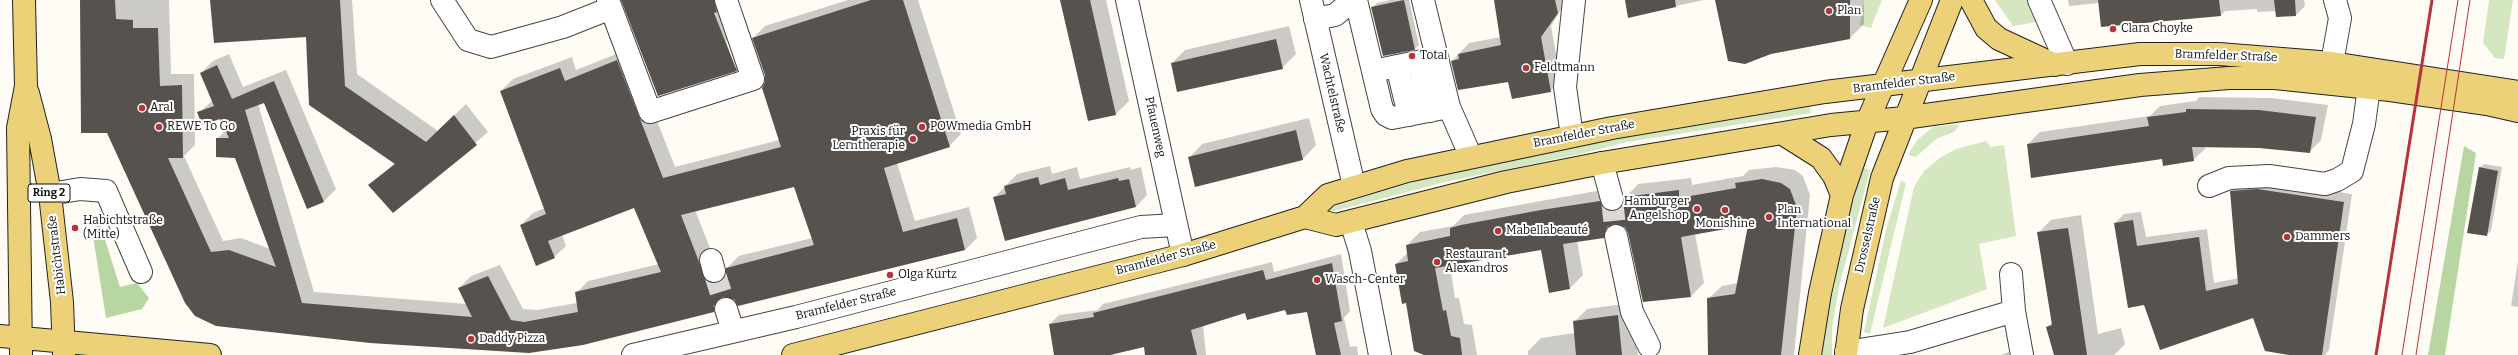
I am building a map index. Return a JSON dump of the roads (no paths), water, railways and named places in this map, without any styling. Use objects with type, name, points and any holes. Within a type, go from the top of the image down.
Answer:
[{"type":"main road","name":"Habichtstraße","points":[[21,347],[18,128],[26,86],[24,0]]},
{"type":"main road","points":[[1810,355],[1820,293],[1842,195],[1867,122],[1921,0]]},
{"type":"main road","name":"Drosselstraße","points":[[1846,354],[1852,309],[1878,193],[1904,118],[1952,0]]},
{"type":"main road","points":[[1971,0],[1986,28],[1999,39],[2061,64]]},
{"type":"main road","name":"Bramfelder Straße","points":[[793,355],[827,351],[1183,255],[1305,217],[1328,195],[1407,171],[1572,136],[1825,92],[1918,82],[2140,54],[2219,54],[2332,63],[2518,92]]},
{"type":"main road","name":"Bramfelder Straße","points":[[1305,217],[1336,225],[1506,182],[1602,163],[1832,125],[1904,118],[2140,85],[2229,78],[2275,78],[2369,87],[2487,104],[2518,111]]},
{"type":"main road","name":"Habichtstraße","points":[[26,86],[40,139],[50,194],[62,302],[63,348]]},
{"type":"main road","points":[[1783,134],[1821,158],[1834,176],[1842,195]]},
{"type":"main road","points":[[0,336],[21,347],[210,355]]},
{"type":"street","points":[[442,0],[468,40],[491,47],[563,27],[610,4],[650,112],[752,79],[726,0]]},
{"type":"street","name":"Pfauenweg","points":[[1127,0],[1175,225],[1183,255]]},
{"type":"street","points":[[1313,9],[1335,15],[1353,0]]},
{"type":"street","points":[[1356,0],[1382,109],[1386,115],[1392,118],[1440,109]]},
{"type":"street","points":[[1424,0],[1428,60],[1440,109],[1471,157]]},
{"type":"street","points":[[1572,136],[1565,87],[1574,0]]},
{"type":"street","points":[[2039,0],[2061,64]]},
{"type":"street","points":[[2332,63],[2340,18],[2335,0]]},
{"type":"street","name":"Wachtelstraße","points":[[1313,9],[1354,186]]},
{"type":"street","points":[[1373,72],[1428,60]]},
{"type":"street","points":[[1397,66],[1409,114]]},
{"type":"street","points":[[2209,186],[2229,178],[2269,176],[2325,184],[2337,180],[2352,171],[2364,124],[2369,87]]},
{"type":"street","points":[[1602,163],[1612,199]]},
{"type":"street","points":[[50,194],[80,189],[106,191],[141,272]]},
{"type":"street","points":[[1351,222],[1360,251],[1380,355]]},
{"type":"street","name":"Bramfelder Straße","points":[[633,355],[857,302],[1141,227],[1175,225]]},
{"type":"street","points":[[1616,236],[1632,312],[1649,346]]},
{"type":"street","points":[[2011,274],[2014,311],[2022,355]]},
{"type":"street","points":[[726,309],[733,331]]},
{"type":"street","points":[[1846,354],[1910,342],[2014,311]]},
{"type":"tunnel","points":[[1612,199],[1616,236]]},
{"type":"tunnel","points":[[714,271],[726,309]]},
{"type":"tram line","points":[[2402,355],[2458,0]]},
{"type":"tram line","points":[[2416,355],[2470,0]]},
{"type":"railway","points":[[2376,355],[2432,0]]},
{"type":"place","name":"Plan","points":[[1829,11]]},
{"type":"place","name":"Clara Choyke","points":[[2113,29]]},
{"type":"place","name":"Total","points":[[1412,56]]},
{"type":"place","name":"Feldtmann","points":[[1526,68]]},
{"type":"place","name":"Aral","points":[[142,108]]},
{"type":"place","name":"REWE To Go","points":[[159,127]]},
{"type":"place","name":"POWmedia GmbH","points":[[922,127]]},
{"type":"place","name":"Praxis für Lerntherapie","points":[[913,139]]},
{"type":"place","name":"Hamburger Angelshop","points":[[1697,209]]},
{"type":"place","name":"Monishine","points":[[1725,210]]},
{"type":"place","name":"Plan International","points":[[1769,217]]},
{"type":"place","name":"Habichtstraße (Mitte)","points":[[75,228]]},
{"type":"place","name":"Mabellabeauté","points":[[1498,231]]},
{"type":"place","name":"Dammers","points":[[2287,237]]},
{"type":"place","name":"Restaurant Alexandros","points":[[1437,262]]},
{"type":"place","name":"Olga Kurtz","points":[[890,275]]},
{"type":"place","name":"Wasch-Center","points":[[1317,280]]},
{"type":"place","name":"Daddy Pizza","points":[[471,339]]}]
